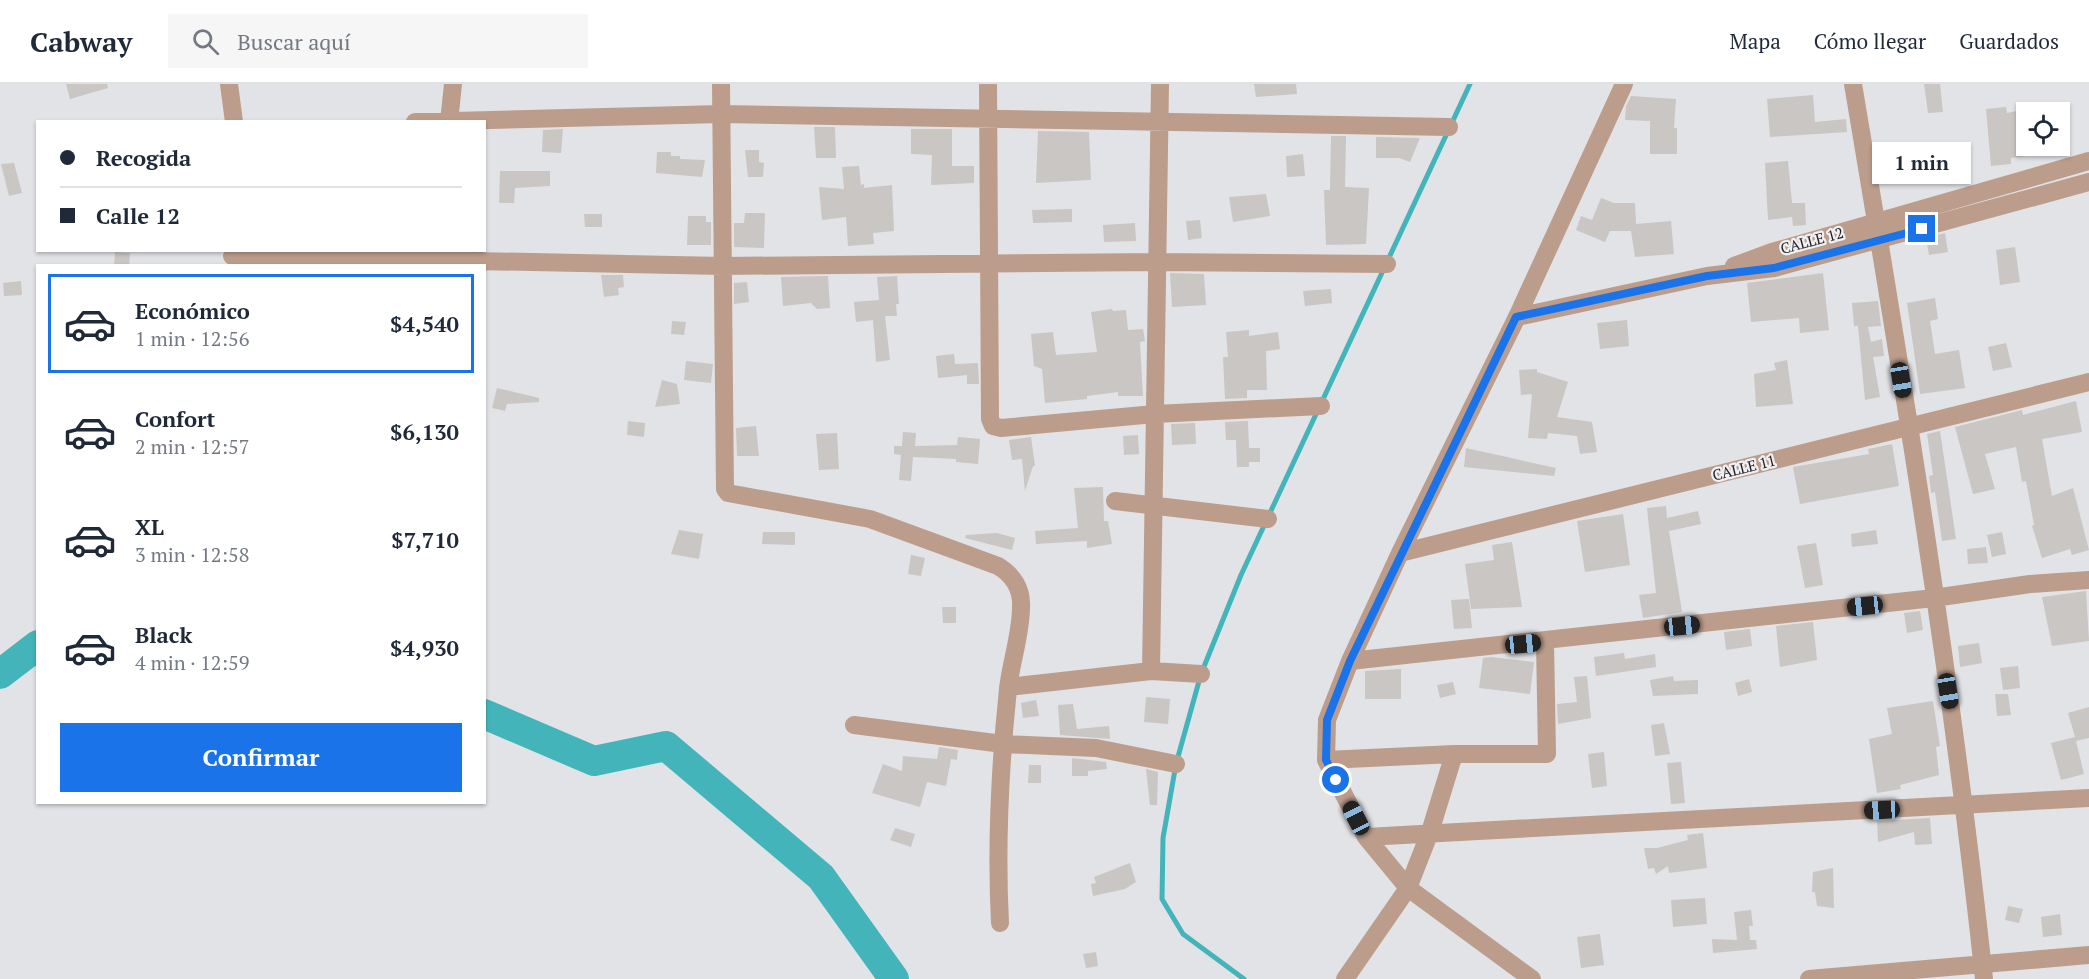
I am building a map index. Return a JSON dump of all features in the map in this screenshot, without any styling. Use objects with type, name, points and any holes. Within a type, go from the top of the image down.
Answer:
[{"type":"street","points":[[230,84],[234,120]]},
{"type":"street","points":[[449,120],[453,84]]},
{"type":"street","points":[[721,84],[726,492],[870,519],[1010,572],[1017,585],[1021,608],[1008,687],[1003,744],[998,883],[1000,923]]},
{"type":"street","points":[[988,84],[990,419],[993,426],[1001,428],[1155,414],[1321,406]]},
{"type":"street","points":[[1151,671],[1160,84]]},
{"type":"street","points":[[1532,979],[1408,888],[1366,837],[1326,760],[1327,720],[1350,661],[1516,317],[1624,84]]},
{"type":"street","points":[[1853,84],[1881,241],[1966,806],[1984,971]]},
{"type":"street","points":[[486,120],[721,114],[1160,120],[1449,127]]},
{"type":"street","name":"CALLE 12","points":[[1707,276],[1772,252],[2089,161]]},
{"type":"street","name":"CALLE 12","points":[[1707,276],[1774,268],[1881,241],[2089,182]]},
{"type":"street","points":[[232,256],[347,262],[432,259],[723,266],[990,262],[1387,264]]},
{"type":"street","points":[[1516,317],[1707,276]]},
{"type":"street","name":"CALLE 11","points":[[1400,554],[2089,382]]},
{"type":"street","points":[[1114,501],[1268,519]]},
{"type":"street","points":[[1350,661],[1545,642],[1934,598],[2031,584],[2089,580]]},
{"type":"street","points":[[1326,760],[1454,754],[1547,754],[1545,642]]},
{"type":"street","points":[[1008,687],[1151,671],[1201,674]]},
{"type":"street","points":[[854,725],[1003,744],[1096,748],[1176,764]]},
{"type":"street","points":[[1344,979],[1408,888],[1430,832],[1454,754]]},
{"type":"street","points":[[1366,837],[2089,798]]},
{"type":"street","points":[[1809,979],[1984,971],[2089,955]]},
{"type":"building","points":[[66,84],[107,84],[108,88],[70,99]]},
{"type":"building","points":[[1254,84],[1296,84],[1297,94],[1256,97]]},
{"type":"building","points":[[1924,84],[1940,84],[1943,112],[1928,113]]},
{"type":"building","points":[[1813,95],[1815,122],[1846,119],[1847,132],[1770,137],[1767,99]]},
{"type":"building","points":[[1631,96],[1676,99],[1674,128],[1677,128],[1677,154],[1650,154],[1650,121],[1625,120],[1626,106]]},
{"type":"building","points":[[2006,107],[2007,113],[2016,111],[2016,156],[2026,156],[2011,158],[2011,164],[1991,166],[1986,109]]},
{"type":"building","points":[[814,127],[835,127],[836,158],[816,158]]},
{"type":"building","points":[[563,129],[561,153],[542,152],[543,130]]},
{"type":"building","points":[[911,129],[952,129],[952,166],[974,166],[974,183],[931,185],[932,155],[911,154]]},
{"type":"building","points":[[1038,131],[1089,132],[1091,180],[1036,183]]},
{"type":"building","points":[[1331,136],[1346,136],[1345,187],[1369,188],[1366,244],[1326,245],[1324,190],[1330,190]]},
{"type":"building","points":[[1376,137],[1420,138],[1410,162],[1399,158],[1376,158]]},
{"type":"building","points":[[745,150],[759,150],[759,162],[764,163],[763,177],[748,177]]},
{"type":"building","points":[[657,152],[671,152],[671,156],[680,156],[680,159],[705,160],[702,177],[656,173]]},
{"type":"building","points":[[1303,154],[1305,176],[1287,177],[1286,156]]},
{"type":"building","points":[[1788,161],[1792,203],[1805,203],[1806,225],[1793,226],[1792,217],[1768,220],[1765,163]]},
{"type":"building","points":[[14,163],[22,193],[9,196],[1,164]]},
{"type":"building","points":[[859,166],[861,185],[864,184],[864,188],[892,185],[894,231],[873,233],[874,244],[848,246],[846,217],[822,220],[819,187],[844,189],[842,167]]},
{"type":"building","points":[[500,171],[550,171],[550,186],[515,188],[514,203],[499,203]]},
{"type":"building","points":[[1266,194],[1270,216],[1233,222],[1229,197]]},
{"type":"building","points":[[1601,198],[1614,203],[1635,203],[1636,224],[1671,221],[1674,254],[1635,257],[1631,231],[1610,231],[1605,242],[1576,230],[1581,216],[1592,220]]},
{"type":"building","points":[[1072,209],[1072,222],[1033,223],[1032,210]]},
{"type":"building","points":[[745,213],[765,213],[764,248],[734,247],[734,223],[744,223]]},
{"type":"building","points":[[584,214],[602,214],[602,227],[585,227]]},
{"type":"building","points":[[688,216],[706,216],[706,222],[711,222],[711,245],[687,245]]},
{"type":"building","points":[[1200,220],[1202,238],[1188,240],[1186,221]]},
{"type":"building","points":[[1135,223],[1136,241],[1104,242],[1103,225]]},
{"type":"building","points":[[1945,233],[1948,252],[1929,255],[1926,238]]},
{"type":"building","points":[[2015,247],[2020,282],[2000,285],[1996,250]]},
{"type":"building","points":[[115,252],[130,253],[129,264],[114,264]]},
{"type":"building","points":[[1170,273],[1204,274],[1206,305],[1172,307]]},
{"type":"building","points":[[1823,273],[1829,330],[1800,333],[1799,318],[1751,322],[1747,283]]},
{"type":"building","points":[[601,275],[623,275],[624,287],[618,288],[619,295],[604,297]]},
{"type":"building","points":[[828,276],[830,308],[817,309],[811,303],[783,306],[781,277]]},
{"type":"building","points":[[897,276],[899,304],[896,304],[897,316],[885,316],[890,360],[876,362],[873,320],[856,322],[854,302],[879,300],[877,277]]},
{"type":"building","points":[[21,281],[22,295],[4,296],[3,283]]},
{"type":"building","points":[[747,282],[749,302],[734,304],[734,283]]},
{"type":"building","points":[[1331,289],[1332,303],[1305,306],[1303,291]]},
{"type":"building","points":[[1935,298],[1938,319],[1930,321],[1935,354],[1959,350],[1965,388],[1920,394],[1907,303]]},
{"type":"building","points":[[1878,301],[1881,326],[1868,327],[1871,342],[1882,339],[1884,356],[1873,357],[1880,397],[1865,400],[1858,326],[1854,326],[1852,303]]},
{"type":"building","points":[[1112,309],[1113,311],[1126,310],[1128,330],[1143,329],[1145,341],[1140,342],[1143,396],[1118,396],[1118,392],[1087,396],[1087,399],[1045,403],[1042,369],[1034,366],[1031,334],[1053,332],[1056,355],[1097,352],[1091,312]]},
{"type":"building","points":[[1627,320],[1629,346],[1600,349],[1597,323]]},
{"type":"building","points":[[672,321],[686,322],[684,335],[671,334]]},
{"type":"building","points":[[1249,330],[1249,336],[1278,332],[1280,349],[1266,351],[1267,390],[1247,390],[1247,398],[1225,399],[1223,357],[1228,357],[1226,332]]},
{"type":"building","points":[[2006,343],[2012,367],[1993,371],[1988,347]]},
{"type":"building","points":[[954,354],[955,364],[978,363],[979,384],[967,384],[967,375],[938,378],[936,356]]},
{"type":"building","points":[[1787,360],[1793,404],[1756,407],[1754,374],[1776,370],[1774,363]]},
{"type":"building","points":[[686,361],[713,364],[711,383],[684,380]]},
{"type":"building","points":[[1537,369],[1537,372],[1568,382],[1557,417],[1592,422],[1597,452],[1580,454],[1577,436],[1548,433],[1547,439],[1528,438],[1532,394],[1521,395],[1519,370]]},
{"type":"building","points":[[662,380],[677,384],[680,404],[655,407]]},
{"type":"building","points":[[497,388],[539,398],[539,402],[507,404],[505,411],[492,408]]},
{"type":"building","points":[[2076,401],[2082,432],[2042,439],[2052,496],[2073,488],[2089,550],[2072,555],[2070,549],[2042,558],[2032,526],[2034,525],[2026,481],[2022,482],[2016,447],[1985,454],[1995,489],[1973,494],[1955,427],[2022,410],[2023,415]]},
{"type":"building","points":[[628,421],[645,423],[644,437],[627,435]]},
{"type":"building","points":[[1248,421],[1249,448],[1260,448],[1260,462],[1249,462],[1249,467],[1237,467],[1236,440],[1226,440],[1225,422]]},
{"type":"building","points":[[1195,423],[1196,444],[1172,445],[1171,424]]},
{"type":"building","points":[[756,426],[759,456],[737,456],[736,428]]},
{"type":"building","points":[[1940,431],[1956,539],[1942,541],[1935,492],[1931,493],[1929,476],[1933,475],[1927,434]]},
{"type":"building","points":[[903,432],[916,433],[915,446],[957,445],[958,437],[980,439],[978,464],[956,462],[956,459],[913,457],[911,481],[899,480],[901,455],[894,454],[894,446],[902,446]]},
{"type":"building","points":[[837,433],[839,469],[819,470],[816,434]]},
{"type":"building","points":[[1138,435],[1139,454],[1124,455],[1123,436]]},
{"type":"building","points":[[1031,437],[1035,466],[1033,466],[1025,491],[1022,459],[1012,460],[1009,440]]},
{"type":"building","points":[[1892,444],[1899,486],[1800,504],[1793,467],[1869,454],[1868,449]]},
{"type":"building","points":[[1466,448],[1556,468],[1554,476],[1464,467]]},
{"type":"building","points":[[1103,487],[1104,521],[1108,521],[1112,544],[1087,548],[1087,541],[1036,544],[1035,531],[1078,528],[1074,488]]},
{"type":"building","points":[[1666,506],[1667,518],[1698,511],[1701,524],[1669,531],[1682,612],[1643,618],[1639,595],[1656,593],[1647,508]]},
{"type":"building","points":[[1623,514],[1630,565],[1585,572],[1577,521]]},
{"type":"building","points":[[679,530],[703,534],[699,559],[671,554]]},
{"type":"building","points":[[1876,530],[1878,544],[1852,547],[1851,534]]},
{"type":"building","points":[[763,532],[795,532],[795,545],[762,544]]},
{"type":"building","points":[[2002,532],[2006,554],[1992,557],[1987,535]]},
{"type":"building","points":[[997,533],[1015,538],[1012,550],[965,538],[966,535]]},
{"type":"building","points":[[1512,542],[1522,607],[1471,609],[1465,564],[1494,560],[1492,545]]},
{"type":"building","points":[[1816,543],[1823,585],[1805,588],[1797,546]]},
{"type":"building","points":[[1986,547],[1988,563],[1968,564],[1967,549]]},
{"type":"building","points":[[911,555],[925,558],[921,576],[908,574]]},
{"type":"building","points":[[2086,591],[2089,641],[2052,646],[2042,597]]},
{"type":"building","points":[[1469,599],[1472,628],[1454,629],[1451,600]]},
{"type":"building","points":[[942,607],[956,607],[956,623],[943,623]]},
{"type":"building","points":[[1920,611],[1923,630],[1907,633],[1904,613]]},
{"type":"building","points":[[1813,622],[1817,660],[1780,667],[1776,626]]},
{"type":"building","points":[[1750,629],[1752,646],[1726,650],[1724,632]]},
{"type":"building","points":[[1979,643],[1982,663],[1960,667],[1958,646]]},
{"type":"building","points":[[1624,653],[1625,659],[1655,654],[1656,667],[1596,676],[1594,657]]},
{"type":"building","points":[[1483,658],[1534,662],[1530,694],[1479,688]]},
{"type":"building","points":[[2018,666],[2020,688],[2003,690],[2000,668]]},
{"type":"building","points":[[1401,669],[1401,699],[1365,699],[1365,671]]},
{"type":"building","points":[[1587,676],[1591,718],[1558,724],[1557,704],[1577,702],[1574,677]]},
{"type":"building","points":[[1673,676],[1674,681],[1698,680],[1698,694],[1653,696],[1650,680]]},
{"type":"building","points":[[1749,679],[1752,692],[1738,696],[1735,683]]},
{"type":"building","points":[[1453,682],[1456,694],[1440,698],[1437,685]]},
{"type":"building","points":[[1995,694],[2008,694],[2011,715],[1997,716]]},
{"type":"building","points":[[1146,697],[1170,699],[1168,724],[1144,722]]},
{"type":"building","points":[[1036,700],[1039,716],[1023,718],[1021,703]]},
{"type":"building","points":[[1933,701],[1940,746],[1936,747],[1939,775],[1900,785],[1901,789],[1877,793],[1869,739],[1892,734],[1887,708]]},
{"type":"building","points":[[1073,704],[1077,729],[1109,726],[1110,739],[1060,735],[1058,705]]},
{"type":"building","points":[[2089,707],[2089,738],[2076,741],[2084,774],[2061,780],[2051,743],[2075,737],[2068,713]]},
{"type":"building","points":[[1664,723],[1670,754],[1655,756],[1651,725]]},
{"type":"building","points":[[939,747],[958,750],[957,760],[951,759],[946,786],[927,782],[920,807],[872,793],[883,764],[902,771],[903,756],[937,759]]},
{"type":"building","points":[[1604,752],[1607,786],[1592,788],[1588,754]]},
{"type":"building","points":[[1072,758],[1106,762],[1107,769],[1088,771],[1088,776],[1072,776]]},
{"type":"building","points":[[1681,762],[1685,803],[1671,804],[1667,763]]},
{"type":"building","points":[[1029,765],[1041,765],[1041,783],[1028,783]]},
{"type":"building","points":[[1146,769],[1158,772],[1157,805],[1150,805]]},
{"type":"building","points":[[1930,818],[1932,844],[1915,845],[1914,832],[1878,842],[1877,821]]},
{"type":"building","points":[[895,828],[915,834],[911,847],[890,840]]},
{"type":"building","points":[[1703,833],[1707,868],[1669,873],[1668,866],[1656,874],[1654,868],[1648,869],[1644,848],[1657,848],[1688,840],[1687,835]]},
{"type":"building","points":[[1130,863],[1136,882],[1125,889],[1093,896],[1091,884],[1096,883],[1094,877]]},
{"type":"building","points":[[1833,868],[1834,908],[1817,906],[1815,892],[1812,892],[1813,872]]},
{"type":"building","points":[[1705,898],[1707,924],[1673,927],[1671,900]]},
{"type":"building","points":[[2008,906],[2023,909],[2019,923],[2005,920]]},
{"type":"building","points":[[1751,910],[1753,926],[1749,926],[1750,940],[1756,940],[1757,949],[1713,953],[1712,939],[1737,940],[1734,912]]},
{"type":"building","points":[[2060,914],[2062,935],[2043,937],[2041,917]]},
{"type":"building","points":[[1600,934],[1604,965],[1581,968],[1577,937]]},
{"type":"building","points":[[1096,952],[1098,966],[1086,968],[1083,954]]},
{"type":"waterway","points":[[1244,979],[1183,934],[1162,899],[1163,838],[1176,764],[1201,674],[1241,575],[1470,84]]},
{"type":"waterway","points":[[0,674],[36,647]]},
{"type":"waterway","points":[[486,715],[594,761],[666,746],[821,877],[894,979]]},
{"type":"route","points":[[1336,780],[1326,760],[1327,720],[1350,661],[1400,554],[1516,317],[1707,276],[1774,268],[1922,229]]}]
